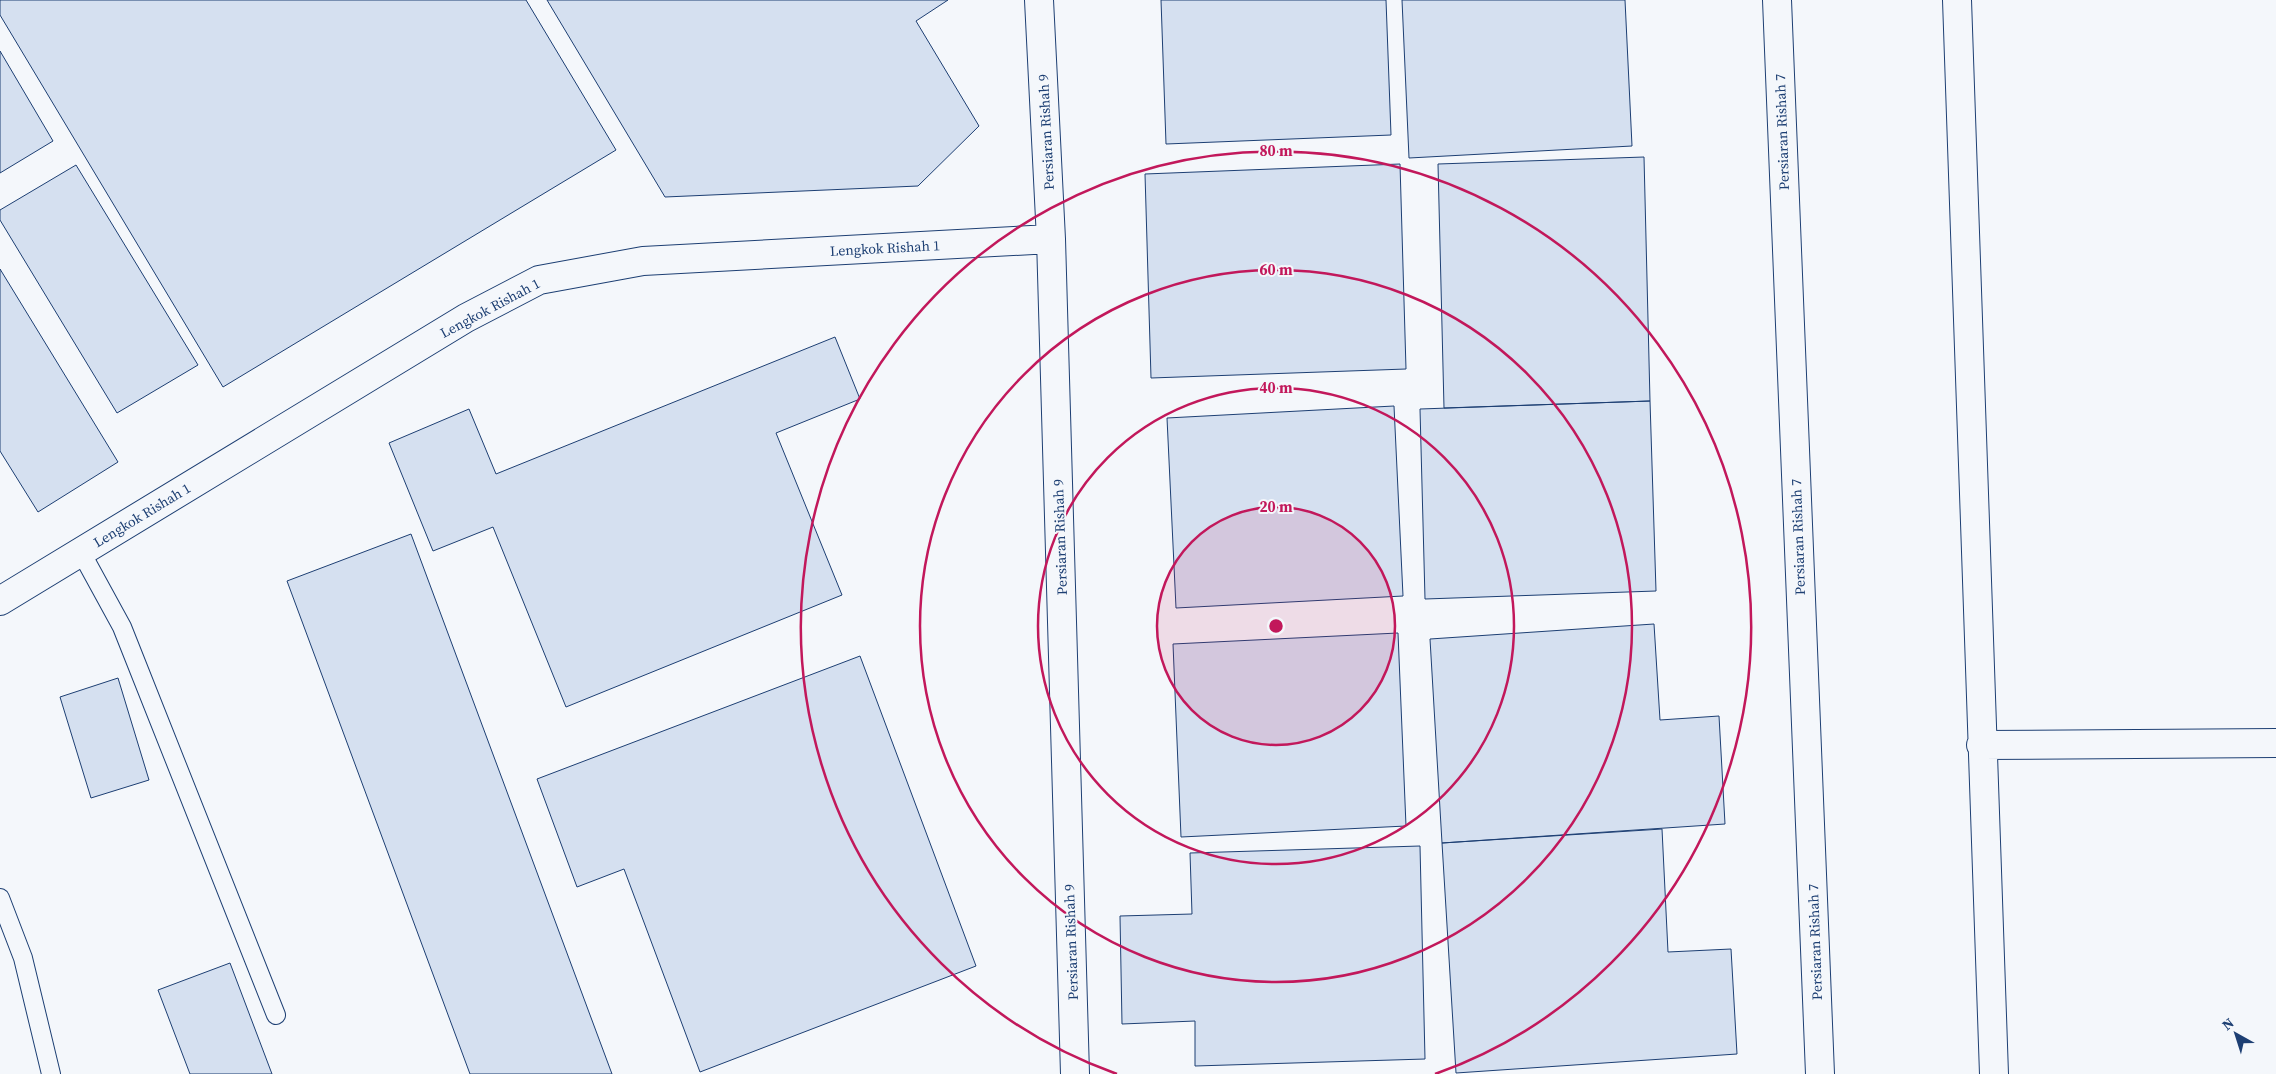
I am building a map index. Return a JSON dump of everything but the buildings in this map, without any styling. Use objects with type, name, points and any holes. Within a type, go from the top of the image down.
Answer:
[{"type":"street","name":"Persiaran Rishah 9","points":[[1039,0],[1051,239],[1075,1074]]},
{"type":"street","name":"Persiaran Rishah 7","points":[[1777,0],[1820,1074]]},
{"type":"street","points":[[1957,0],[1981,745],[1994,1074]]},
{"type":"street","name":"Lengkok Rishah 1","points":[[0,602],[466,318],[539,280],[644,261],[1051,239]]},
{"type":"street","points":[[1981,745],[2276,743]]},
{"type":"lane","points":[[81,552],[122,627],[276,1015]]},
{"type":"lane","points":[[0,898],[23,958],[51,1074]]}]
